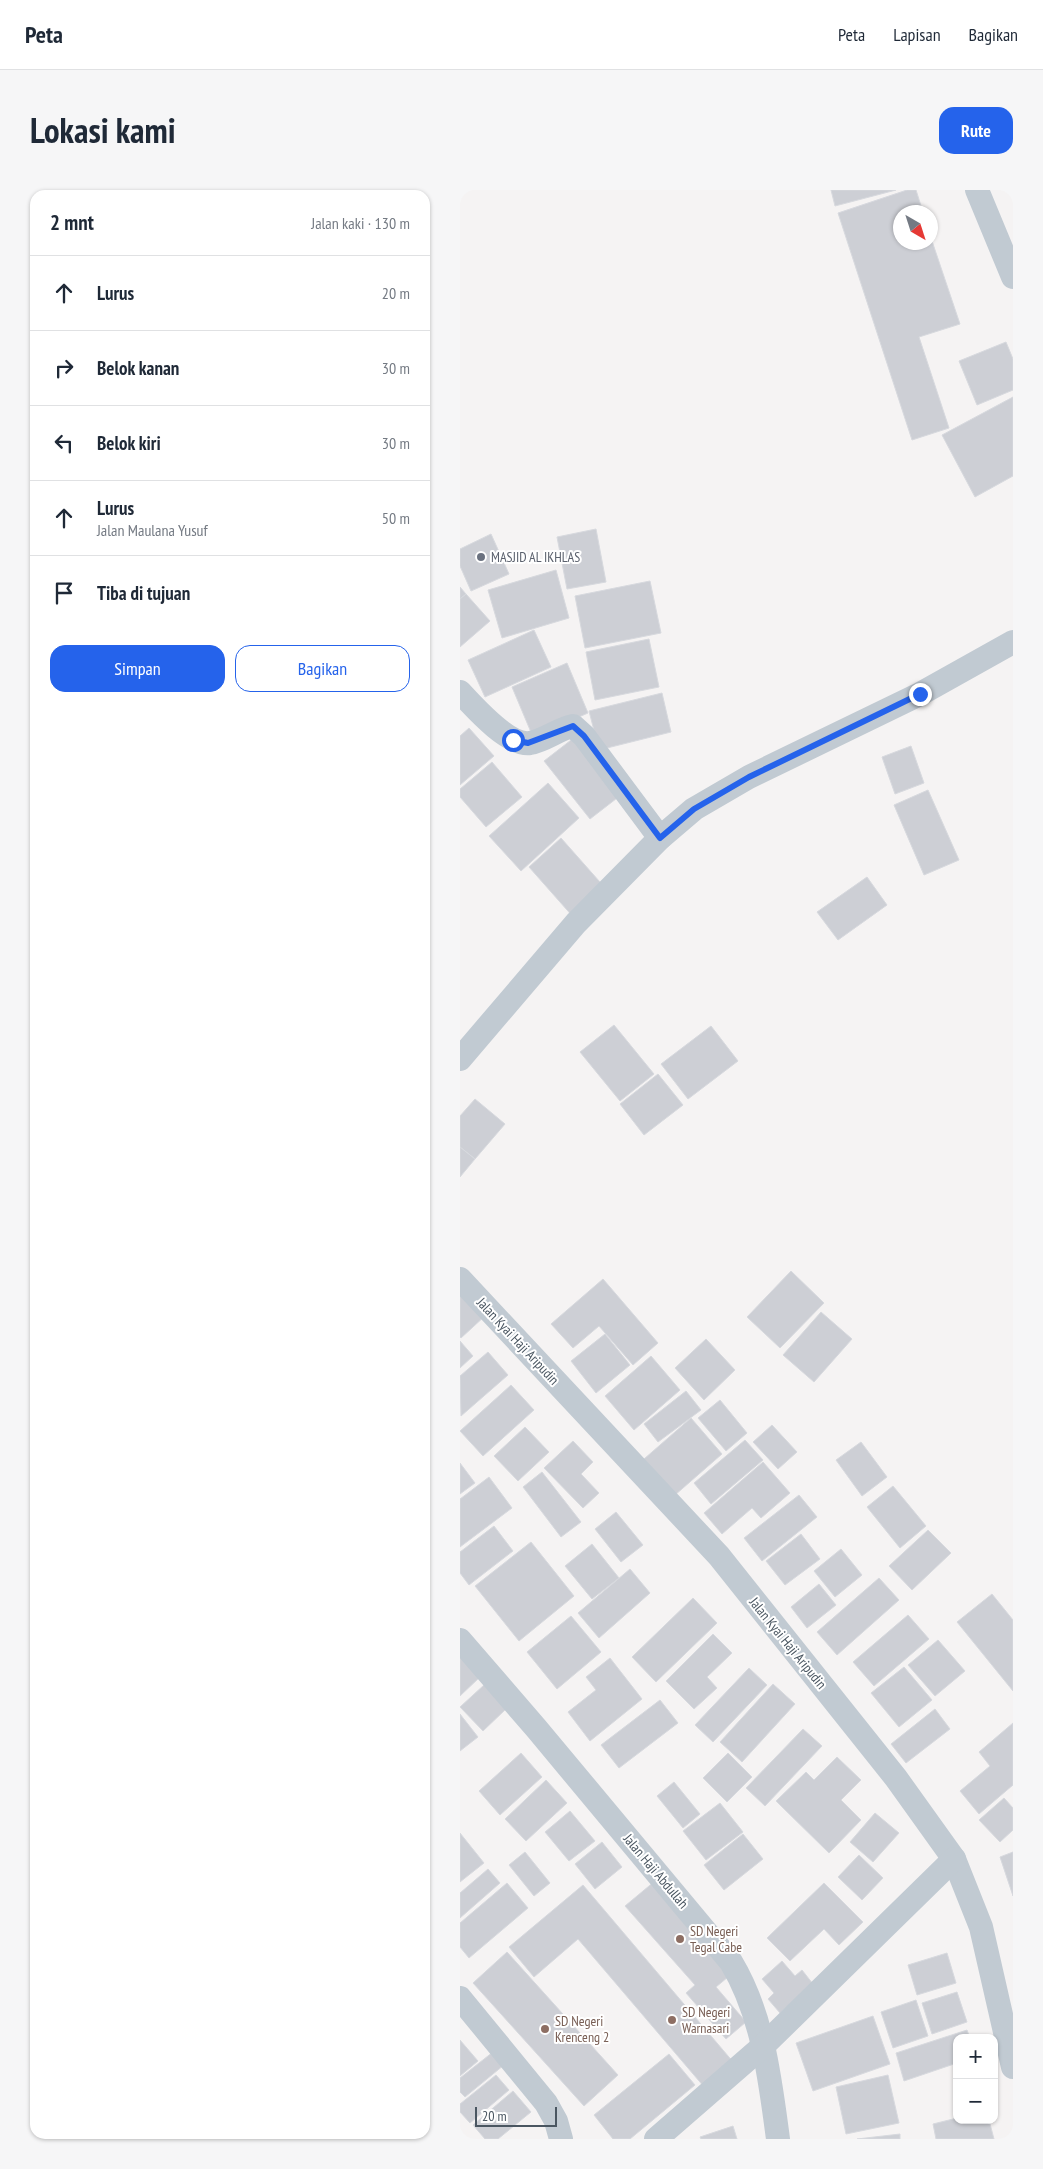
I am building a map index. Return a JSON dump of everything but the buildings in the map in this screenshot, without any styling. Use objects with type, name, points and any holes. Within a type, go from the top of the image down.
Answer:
[{"type":"street","points":[[977,190],[1013,277]]},
{"type":"street","points":[[462,1046],[576,922],[660,838],[694,809],[749,777],[920,694],[1013,642]]},
{"type":"street","points":[[460,692],[513,740],[528,743],[573,726],[584,736],[660,838]]},
{"type":"street","name":"Jalan Kyai Haji Aripudin","points":[[460,1279],[719,1556],[896,1778],[954,1859],[981,1927],[1013,2067]]},
{"type":"street","name":"Jalan Haji Abdullah","points":[[460,1640],[732,1962],[744,1983],[763,2046],[778,2139]]},
{"type":"street","points":[[656,2139],[763,2046],[954,1859]]},
{"type":"street","points":[[460,1998],[546,2103],[556,2121],[561,2139]]},
{"type":"place","name":"MASJID AL IKHLAS","points":[[481,557]]},
{"type":"place","name":"SD Negeri Tegal Cabe","points":[[680,1939]]},
{"type":"place","name":"SD Negeri Warnasari","points":[[672,2020]]},
{"type":"place","name":"SD Negeri Krenceng 2","points":[[545,2029]]},
{"type":"route","points":[[513,740],[528,743],[542,739],[567,727],[573,726],[578,729],[660,838],[694,809],[749,777],[920,694]]}]
